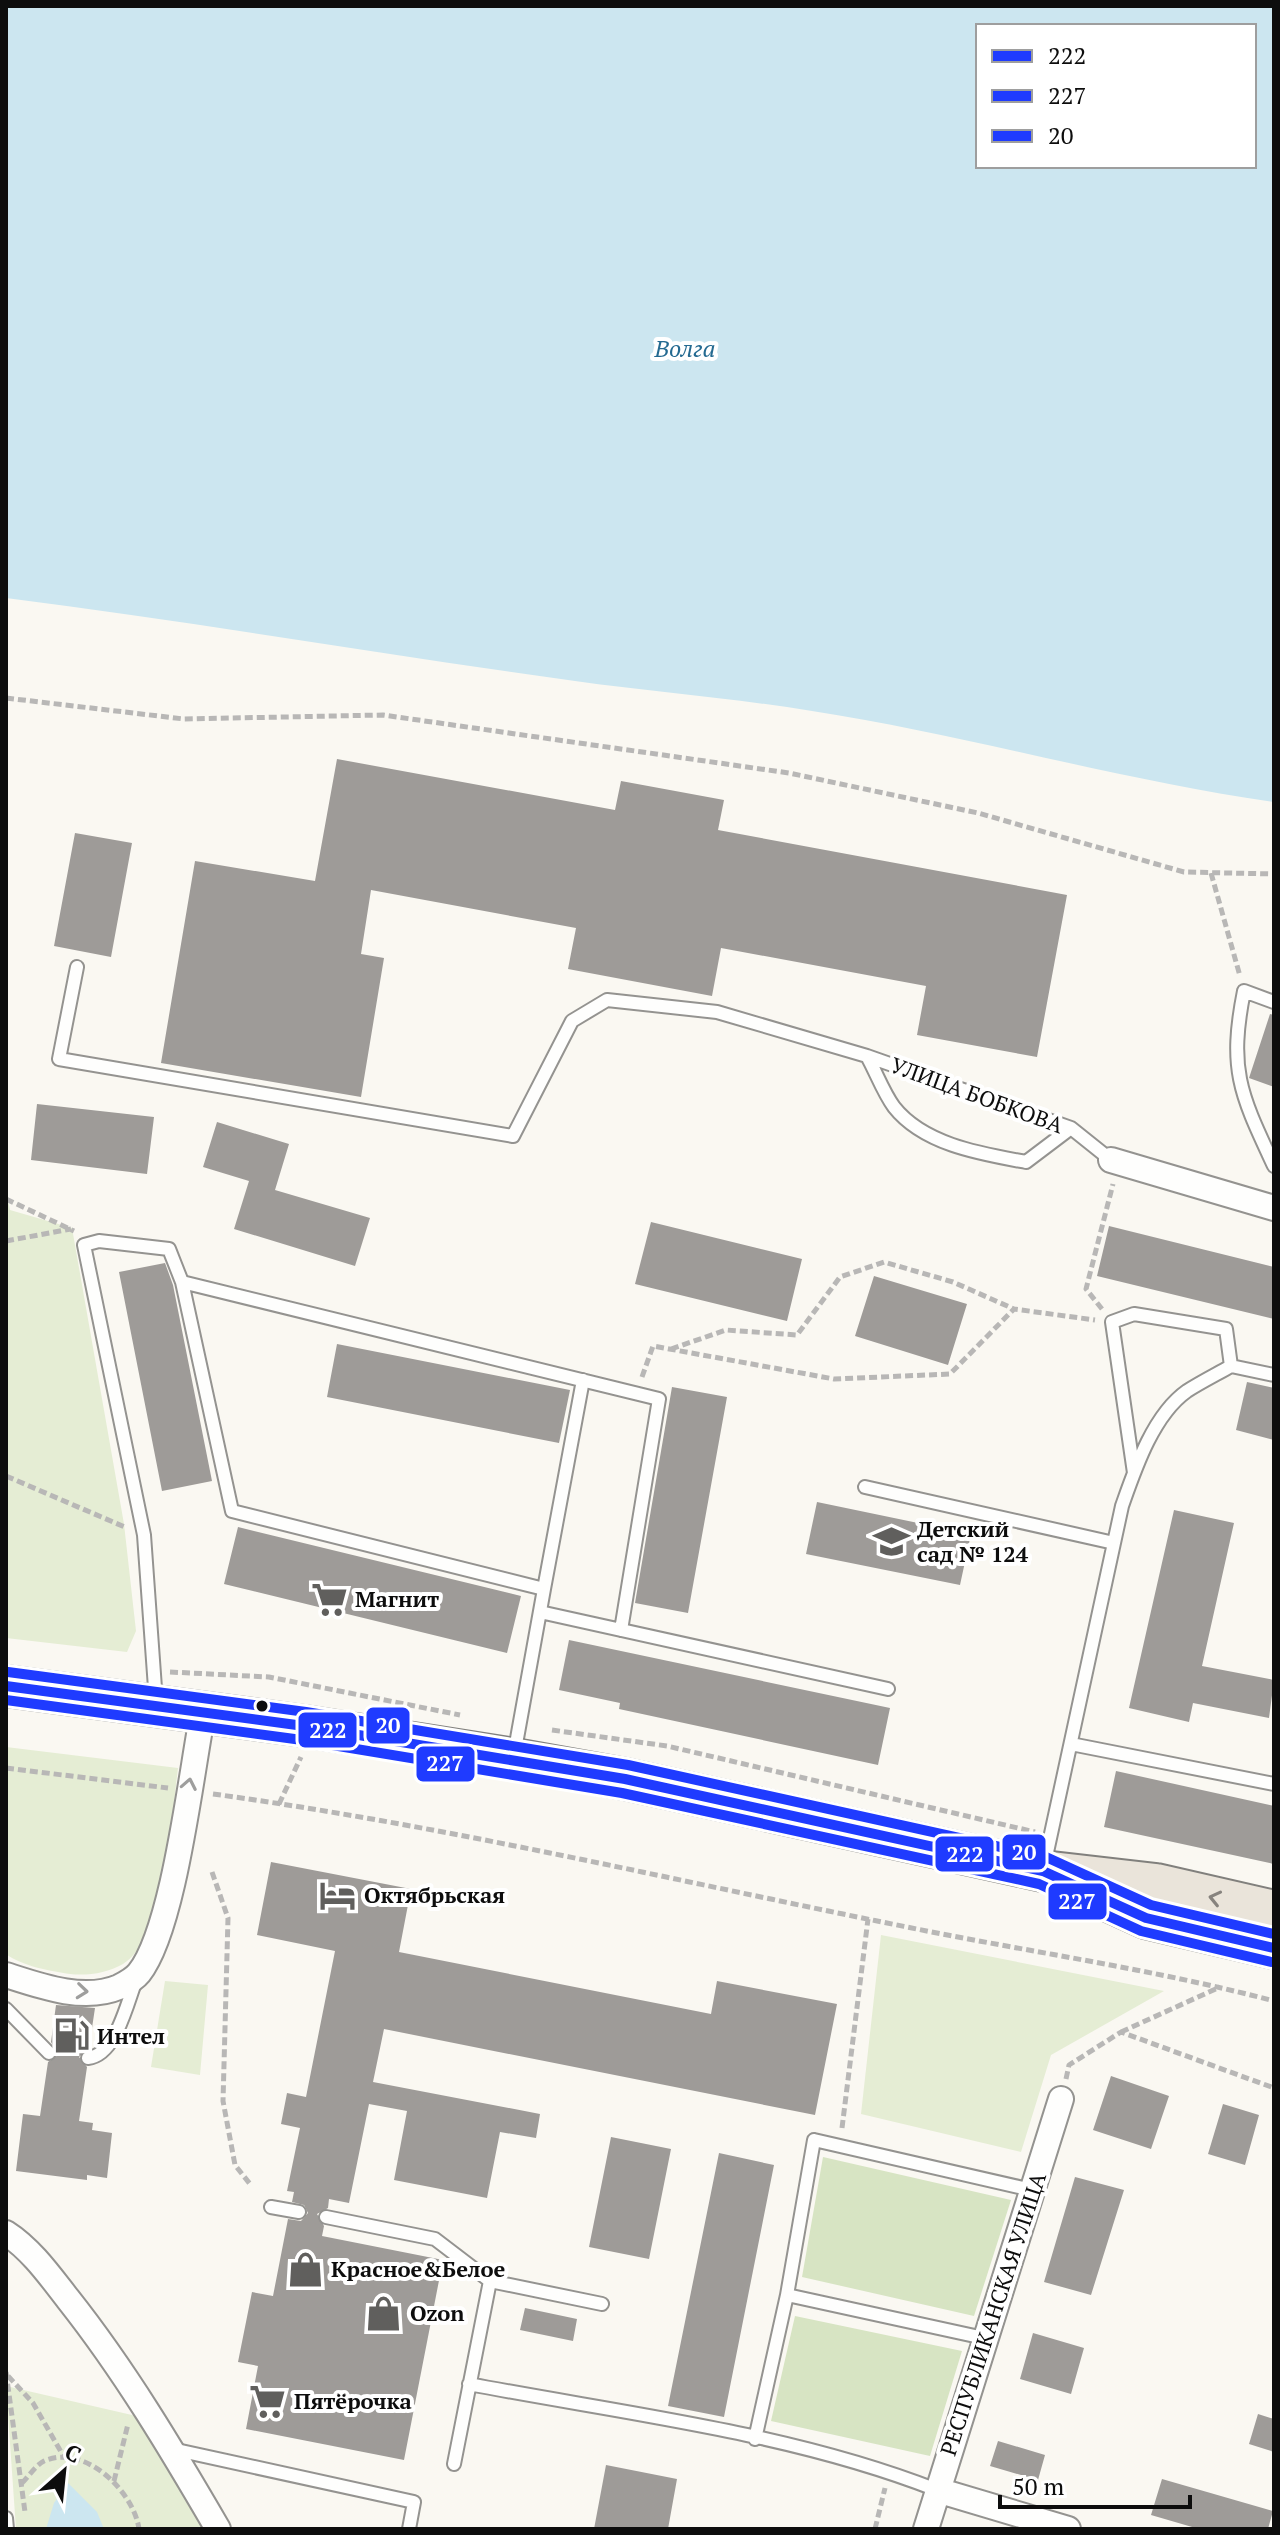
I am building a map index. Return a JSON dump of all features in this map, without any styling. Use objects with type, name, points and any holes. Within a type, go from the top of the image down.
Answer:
[{"type":"main road","points":[[6,1686],[514,1759],[625,1779],[1043,1871],[1156,1884],[1274,1911]]},
{"type":"main road","points":[[1043,1871],[1146,1918],[1274,1948]]},
{"type":"street","name":"УЛИЦА БОБКОВА","points":[[1115,1162],[1274,1208]]},
{"type":"street","points":[[6,1975],[45,1987],[95,1993],[119,1987],[138,1975],[158,1932],[176,1864],[203,1712]]},
{"type":"street","name":"РЕСПУБЛИКАНСКАЯ УЛИЦА","points":[[926,2529],[1061,2099]]},
{"type":"street","points":[[6,2233],[43,2267],[137,2397],[172,2449],[218,2529]]},
{"type":"street","points":[[937,2490],[1068,2529]]},
{"type":"lane","name":"УЛИЦА БОБКОВА","points":[[77,967],[59,1059],[513,1136],[572,1021],[607,1000],[717,1012],[867,1056],[1071,1128],[1115,1162]]},
{"type":"lane","points":[[1274,1002],[1244,991],[1235,1035],[1241,1095],[1274,1166]]},
{"type":"lane","points":[[867,1056],[895,1108],[929,1135],[942,1140],[983,1154],[1026,1162],[1071,1128]]},
{"type":"lane","points":[[156,1706],[144,1535],[84,1245],[99,1241],[169,1249],[182,1282],[232,1511],[544,1589]]},
{"type":"lane","points":[[182,1282],[659,1399],[621,1630]]},
{"type":"lane","points":[[1134,1473],[1112,1322],[1134,1314],[1226,1329],[1231,1366]]},
{"type":"lane","points":[[1043,1871],[1114,1543],[1134,1473],[1166,1414],[1184,1393],[1231,1366],[1274,1375]]},
{"type":"lane","points":[[514,1759],[583,1380]]},
{"type":"lane","points":[[865,1487],[1114,1543]]},
{"type":"lane","points":[[540,1612],[888,1689]]},
{"type":"lane","points":[[1071,1744],[1274,1784]]},
{"type":"lane","points":[[88,2058],[97,2057],[109,2046],[138,1975]]},
{"type":"lane","points":[[6,2009],[49,2053]]},
{"type":"lane","points":[[755,2439],[787,2295],[814,2140],[1032,2190]]},
{"type":"lane","points":[[271,2207],[299,2212]]},
{"type":"lane","points":[[326,2217],[435,2239],[490,2281],[602,2304]]},
{"type":"lane","points":[[454,2464],[490,2281]]},
{"type":"lane","points":[[787,2295],[984,2338]]},
{"type":"lane","points":[[469,2384],[755,2439],[889,2471],[937,2490]]},
{"type":"lane","points":[[172,2449],[414,2502],[409,2529]]},
{"type":"lane","points":[[6,2518],[7,2529]]},
{"type":"path","points":[[6,698],[184,719],[399,717],[789,773],[978,813],[1184,872],[1274,874]]},
{"type":"path","points":[[1211,873],[1244,991]]},
{"type":"path","points":[[1112,1322],[1086,1289],[1115,1162]]},
{"type":"path","points":[[6,1199],[72,1228],[84,1245]]},
{"type":"path","points":[[6,1241],[72,1228]]},
{"type":"path","points":[[671,1350],[726,1330],[797,1335],[840,1277],[884,1262],[953,1282],[1014,1309],[1112,1322]]},
{"type":"path","points":[[637,1393],[653,1346],[834,1379],[950,1374],[1014,1309]]},
{"type":"path","points":[[6,1476],[144,1535]]},
{"type":"path","points":[[279,1804],[302,1756]]},
{"type":"path","points":[[6,1768],[279,1804],[453,1833],[868,1919],[1221,1987],[1274,2001]]},
{"type":"path","points":[[212,1872],[228,1918],[223,2101],[235,2165],[250,2184]]},
{"type":"path","points":[[840,2146],[868,1919]]},
{"type":"path","points":[[1061,2099],[1069,2065],[1121,2032],[1221,1987]]},
{"type":"path","points":[[1121,2032],[1274,2088]]},
{"type":"path","points":[[7,2374],[33,2403],[64,2457]]},
{"type":"path","points":[[7,2374],[25,2516]]},
{"type":"path","points":[[114,2481],[137,2397]]},
{"type":"path","points":[[22,2483],[42,2461],[64,2457],[93,2466],[114,2481],[137,2512],[139,2529]]},
{"type":"path","points":[[875,2529],[889,2471]]},
{"type":"green space","points":[[6,1192],[10,1210],[72,1228],[124,1524],[136,1631],[127,1652],[6,1638]]},
{"type":"green space","points":[[6,1747],[178,1768],[169,1844],[157,1903],[137,1950],[123,1964],[97,1973],[70,1974],[28,1965],[6,1954]]},
{"type":"green space","points":[[881,1935],[1164,1991],[1051,2055],[1021,2152],[861,2114]]},
{"type":"green space","points":[[165,1981],[208,1985],[200,2075],[151,2067]]},
{"type":"green space","points":[[823,2157],[1011,2200],[974,2316],[802,2277]]},
{"type":"green space","points":[[795,2316],[962,2351],[930,2456],[771,2421]]},
{"type":"green space","points":[[6,2386],[145,2418],[199,2517],[202,2529],[16,2529]]},
{"type":"water","name":"Волга","points":[[6,6],[1274,6],[1274,802],[1158,782],[928,732],[812,711],[575,681],[6,598]]},
{"type":"water","points":[[68,2483],[97,2512],[104,2529],[46,2529],[54,2503]]},
{"type":"building","points":[[337,759],[615,810],[621,781],[724,800],[718,830],[1067,895],[1037,1057],[917,1035],[926,986],[721,948],[712,996],[568,969],[576,928],[371,890],[361,954],[384,958],[361,1097],[161,1063],[195,861],[315,881]]},
{"type":"building","points":[[75,833],[132,843],[111,957],[54,946]]},
{"type":"building","points":[[1270,1014],[1274,1015],[1274,1087],[1249,1078]]},
{"type":"building","points":[[37,1104],[154,1117],[147,1174],[31,1160]]},
{"type":"building","points":[[217,1122],[289,1144],[275,1190],[370,1218],[355,1266],[234,1229],[249,1181],[203,1167]]},
{"type":"building","points":[[651,1222],[802,1259],[787,1321],[635,1284]]},
{"type":"building","points":[[1109,1226],[1274,1267],[1274,1319],[1097,1276]]},
{"type":"building","points":[[165,1263],[173,1285],[212,1481],[162,1491],[119,1272]]},
{"type":"building","points":[[874,1276],[967,1304],[948,1365],[855,1336]]},
{"type":"building","points":[[337,1344],[570,1390],[559,1443],[327,1397]]},
{"type":"building","points":[[1247,1382],[1274,1388],[1274,1440],[1236,1430]]},
{"type":"building","points":[[672,1387],[727,1397],[688,1613],[635,1603]]},
{"type":"building","points":[[817,1502],[971,1534],[960,1585],[806,1554]]},
{"type":"building","points":[[1174,1510],[1234,1523],[1202,1666],[1274,1680],[1269,1718],[1193,1703],[1189,1722],[1129,1708]]},
{"type":"building","points":[[238,1527],[521,1596],[507,1653],[224,1584]]},
{"type":"building","points":[[569,1640],[890,1708],[878,1765],[619,1709],[620,1703],[559,1690]]},
{"type":"building","points":[[1116,1771],[1274,1806],[1274,1864],[1104,1827]]},
{"type":"building","points":[[271,1862],[411,1889],[399,1952],[711,2014],[717,1981],[837,2004],[815,2115],[384,2029],[373,2082],[540,2114],[536,2138],[500,2132],[487,2198],[394,2180],[407,2111],[369,2104],[349,2203],[329,2199],[328,2208],[317,2214],[324,2226],[322,2236],[443,2260],[404,2460],[246,2429],[258,2366],[238,2362],[252,2292],[273,2296],[288,2219],[301,2221],[308,2213],[304,2205],[292,2202],[294,2192],[287,2191],[300,2128],[281,2124],[287,2093],[306,2097],[335,1951],[257,1935]]},
{"type":"building","points":[[56,2005],[95,2008],[89,2048],[79,2057],[87,2067],[79,2121],[93,2123],[92,2130],[112,2133],[107,2178],[87,2175],[87,2180],[16,2171],[23,2114],[40,2116],[48,2062],[58,2055],[51,2042]]},
{"type":"building","points":[[1111,2076],[1169,2096],[1151,2149],[1093,2130]]},
{"type":"building","points":[[1223,2104],[1259,2115],[1245,2165],[1208,2154]]},
{"type":"building","points":[[611,2137],[671,2149],[649,2259],[589,2247]]},
{"type":"building","points":[[719,2153],[774,2165],[724,2417],[668,2406]]},
{"type":"building","points":[[1075,2177],[1124,2190],[1091,2295],[1044,2282]]},
{"type":"building","points":[[525,2308],[577,2319],[573,2341],[520,2330]]},
{"type":"building","points":[[1033,2333],[1084,2348],[1071,2394],[1020,2379]]},
{"type":"building","points":[[1258,2414],[1274,2419],[1274,2452],[1249,2444]]},
{"type":"building","points":[[998,2441],[1045,2455],[1038,2480],[990,2466]]},
{"type":"building","points":[[606,2465],[677,2479],[668,2529],[594,2529]]},
{"type":"building","points":[[1162,2479],[1273,2511],[1268,2529],[1199,2529],[1151,2515]]},
{"type":"transit line","name":"20","points":[[8,1672],[306,1712],[628,1765],[1046,1857],[1151,1905],[1274,1934]]},
{"type":"transit line","name":"222","points":[[6,1686],[304,1726],[625,1779],[1043,1871],[1146,1918],[1274,1948]]},
{"type":"transit line","name":"227","points":[[6,1700],[302,1740],[622,1793],[1039,1884],[1141,1931],[1271,1962]]},
{"type":"place","name":"Детский сад № 124","points":[[891,1542]]},
{"type":"place","name":"Магнит","points":[[329,1599]]},
{"type":"place","name":"Октябрьская","points":[[338,1895]]},
{"type":"place","name":"Интел","points":[[71,2036]]},
{"type":"place","name":"Красное&Белое","points":[[305,2269]]},
{"type":"place","name":"Ozon","points":[[384,2313]]},
{"type":"place","name":"Пятёрочка","points":[[268,2401]]}]
